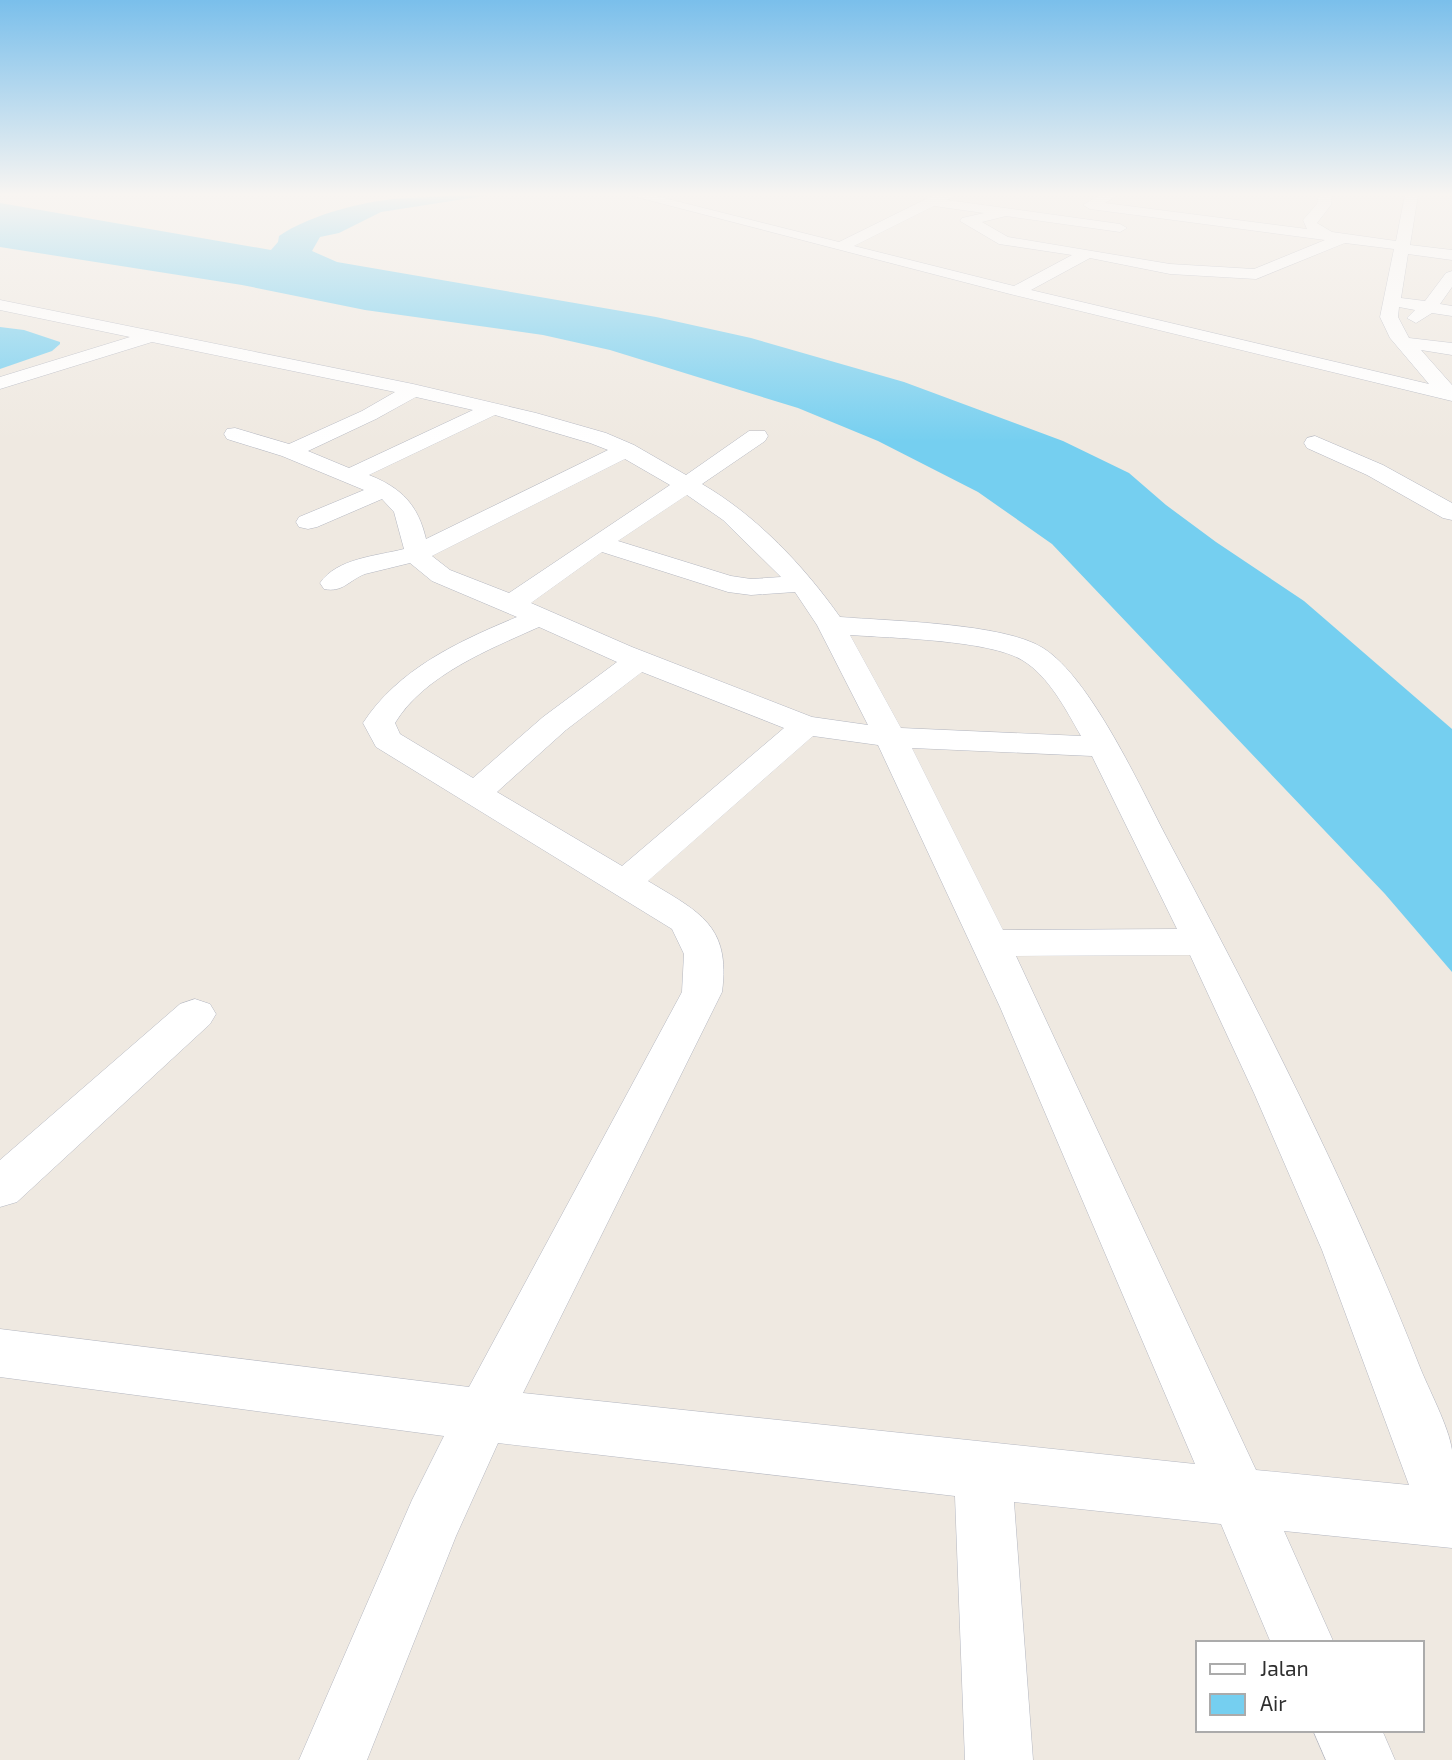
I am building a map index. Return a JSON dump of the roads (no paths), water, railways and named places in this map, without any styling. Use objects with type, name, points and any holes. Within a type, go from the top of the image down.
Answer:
[{"type":"street","points":[[961,277],[1450,395]]},
{"type":"street","points":[[1016,291],[1042,277]]},
{"type":"street","points":[[1396,277],[1391,301],[1391,326],[1450,395]]},
{"type":"street","points":[[1422,313],[1451,277]]},
{"type":"street","points":[[1391,301],[1422,313],[1452,311]]},
{"type":"street","points":[[5,306],[413,390],[562,426],[626,450],[689,485],[732,515],[803,583],[831,625],[890,737],[1021,1007],[1302,1641]]},
{"type":"street","points":[[0,383],[153,336]]},
{"type":"street","points":[[1405,343],[1452,349]]},
{"type":"street","points":[[289,451],[369,415],[413,390]]},
{"type":"street","points":[[350,476],[494,408]]},
{"type":"street","points":[[235,434],[289,451],[383,490],[399,501],[410,520],[416,554],[427,568],[467,589],[525,611],[638,661],[806,726],[890,737],[1102,747]]},
{"type":"street","points":[[333,1760],[433,1521],[483,1415],[702,992],[706,961],[699,938],[685,920],[387,740],[379,723],[385,709],[418,679],[525,611],[598,543],[689,485],[757,436]]},
{"type":"street","points":[[1315,443],[1375,470],[1452,513]]},
{"type":"street","points":[[333,583],[352,569],[416,554],[626,450]]},
{"type":"street","points":[[308,522],[383,490]]},
{"type":"street","points":[[598,543],[728,584],[751,587],[803,583]]},
{"type":"street","points":[[0,1353],[483,1415],[1451,1521],[1347,1251],[1204,942],[1102,747],[1072,698],[1043,662],[1031,652],[976,639],[831,625]]},
{"type":"street","points":[[477,793],[519,751],[573,706],[638,661]]},
{"type":"street","points":[[624,883],[806,726]]},
{"type":"street","points":[[989,943],[1204,942]]},
{"type":"street","points":[[0,1188],[195,1014]]},
{"type":"street","points":[[983,1471],[999,1760]]},
{"type":"street","points":[[1347,1732],[1361,1760]]},
{"type":"water","points":[[192,277],[425,277],[656,317],[751,338],[904,382],[1063,441],[1129,473],[1216,542],[1304,601],[1452,729],[1452,972],[1385,894],[1052,544],[978,492],[878,441],[798,408],[610,350],[543,335],[365,310]]},
{"type":"water","points":[[0,327],[24,330],[60,344],[52,351],[0,369]]}]
